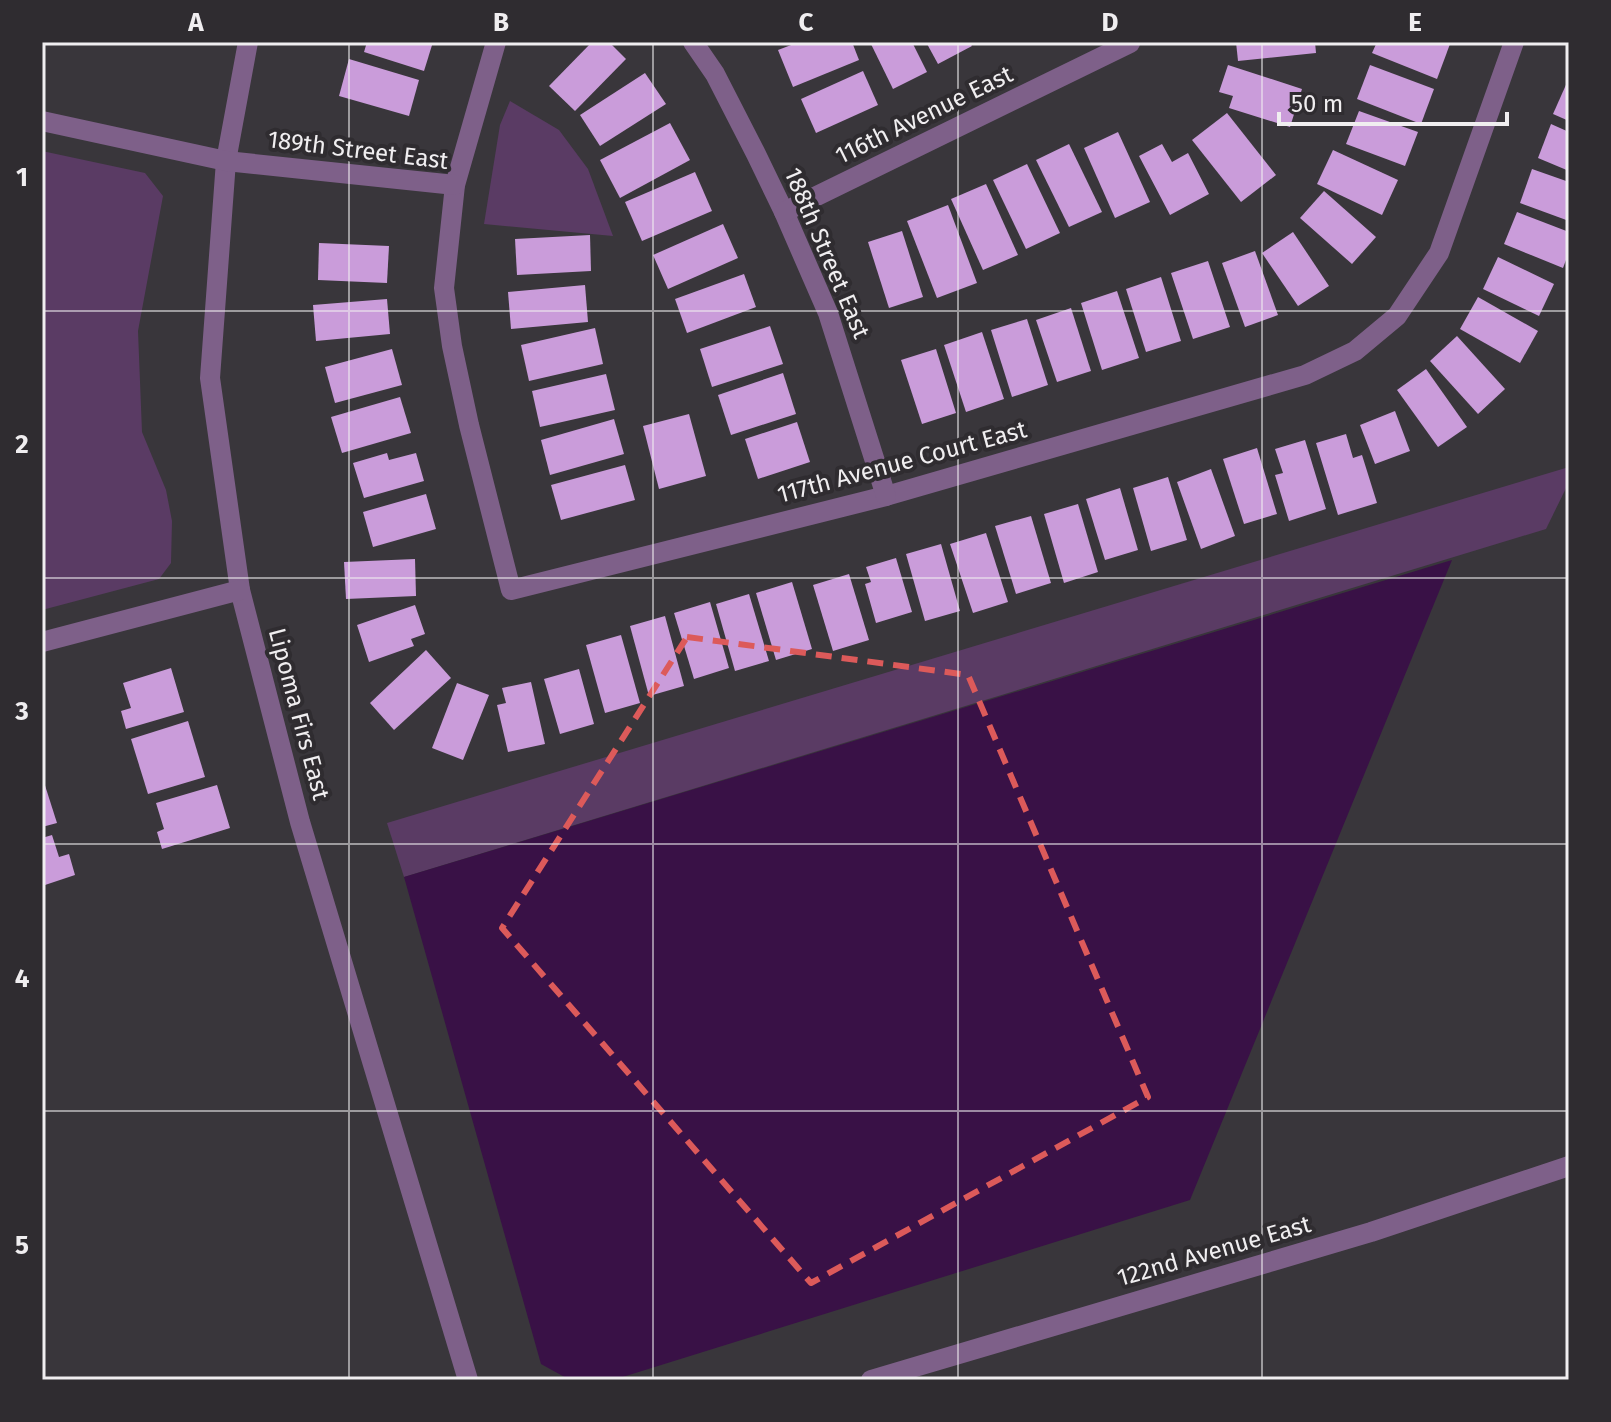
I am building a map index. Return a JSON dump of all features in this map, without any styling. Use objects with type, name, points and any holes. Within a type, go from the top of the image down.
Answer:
[{"type":"street","name":"Lipoma Firs East","points":[[248,42],[226,161],[210,378],[240,590],[300,822],[468,1380]]},
{"type":"street","points":[[455,185],[496,42]]},
{"type":"street","name":"188th Street East","points":[[693,42],[715,74],[784,212],[828,313],[886,496]]},
{"type":"street","name":"117th Avenue Court East","points":[[511,590],[886,496],[1305,375],[1355,351],[1397,316],[1439,253],[1514,42]]},
{"type":"street","name":"116th Avenue East","points":[[784,212],[1130,43]]},
{"type":"street","name":"189th Street East","points":[[42,121],[226,161],[455,185],[444,288],[452,346],[511,590]]},
{"type":"street","points":[[42,642],[240,590]]},
{"type":"street","name":"122nd Avenue East","points":[[871,1380],[1356,1237],[1569,1166]]},
{"type":"highlighted area","points":[[687,637],[968,675],[1148,1097],[811,1283],[502,928]]},
{"type":"shaded area","points":[[510,101],[559,130],[588,169],[613,236],[484,224],[500,125]]},
{"type":"shaded area","points":[[42,151],[145,173],[163,196],[138,331],[142,432],[166,490],[172,521],[171,563],[159,579],[42,610]]},
{"type":"shaded area","points":[[1569,467],[1569,482],[1546,529],[404,877],[387,823]]},
{"type":"shaded area","points":[[1452,560],[1190,1200],[613,1380],[570,1380],[541,1364],[404,877]]},
{"type":"building","points":[[367,42],[433,42],[424,71],[364,52]]},
{"type":"building","points":[[592,42],[609,42],[626,59],[575,111],[549,86]]},
{"type":"building","points":[[799,42],[852,42],[859,60],[793,87],[778,50]]},
{"type":"building","points":[[870,42],[912,42],[927,72],[893,89]]},
{"type":"building","points":[[926,42],[969,42],[972,46],[938,64]]},
{"type":"building","points":[[1236,42],[1315,42],[1316,53],[1238,61]]},
{"type":"building","points":[[1377,42],[1450,44],[1437,79],[1372,53]]},
{"type":"building","points":[[349,59],[419,80],[409,116],[339,96]]},
{"type":"building","points":[[1228,65],[1302,89],[1290,127],[1229,108],[1233,96],[1219,92]]},
{"type":"building","points":[[1370,65],[1434,89],[1421,124],[1357,99]]},
{"type":"building","points":[[863,71],[878,105],[816,133],[801,99]]},
{"type":"building","points":[[645,73],[666,104],[600,146],[580,115]]},
{"type":"building","points":[[1569,78],[1569,121],[1553,114]]},
{"type":"building","points":[[1359,111],[1418,132],[1405,166],[1346,144]]},
{"type":"building","points":[[1227,113],[1276,175],[1241,202],[1192,140]]},
{"type":"building","points":[[670,123],[690,160],[620,198],[600,160]]},
{"type":"building","points":[[1551,124],[1569,132],[1569,171],[1538,158]]},
{"type":"building","points":[[1118,132],[1150,202],[1115,218],[1084,148]]},
{"type":"building","points":[[1069,144],[1102,212],[1069,227],[1036,160]]},
{"type":"building","points":[[1162,144],[1172,162],[1188,153],[1209,194],[1170,215],[1139,156]]},
{"type":"building","points":[[1333,150],[1398,180],[1382,215],[1317,184]]},
{"type":"building","points":[[1027,164],[1060,233],[1026,249],[993,180]]},
{"type":"building","points":[[1532,169],[1569,182],[1569,221],[1520,203]]},
{"type":"building","points":[[695,172],[712,211],[642,241],[625,202]]},
{"type":"building","points":[[986,184],[1018,255],[983,270],[951,199]]},
{"type":"building","points":[[1324,191],[1376,237],[1352,264],[1300,218]]},
{"type":"building","points":[[948,205],[977,283],[937,298],[907,221]]},
{"type":"building","points":[[1517,212],[1569,232],[1569,252],[1563,268],[1504,244]]},
{"type":"building","points":[[723,224],[738,258],[668,289],[653,255]]},
{"type":"building","points":[[902,231],[923,297],[889,308],[868,242]]},
{"type":"building","points":[[1293,232],[1329,286],[1298,306],[1262,253]]},
{"type":"building","points":[[590,235],[591,271],[517,275],[515,239]]},
{"type":"building","points":[[319,243],[389,246],[387,283],[318,280]]},
{"type":"building","points":[[1255,251],[1278,315],[1245,327],[1222,263]]},
{"type":"building","points":[[1498,257],[1554,284],[1539,316],[1483,289]]},
{"type":"building","points":[[1208,261],[1230,327],[1193,339],[1171,273]]},
{"type":"building","points":[[744,274],[756,307],[687,333],[675,299]]},
{"type":"building","points":[[1161,277],[1181,341],[1146,352],[1126,289]]},
{"type":"building","points":[[585,285],[588,322],[511,329],[508,292]]},
{"type":"building","points":[[1117,291],[1139,358],[1102,370],[1081,303]]},
{"type":"building","points":[[1478,297],[1538,331],[1520,363],[1460,329]]},
{"type":"building","points":[[387,299],[390,334],[316,341],[313,305]]},
{"type":"building","points":[[1071,308],[1091,371],[1057,382],[1036,320]]},
{"type":"building","points":[[1027,319],[1048,385],[1012,397],[991,330]]},
{"type":"building","points":[[770,326],[783,364],[712,387],[700,349]]},
{"type":"building","points":[[595,328],[603,364],[529,381],[521,345]]},
{"type":"building","points":[[982,332],[1004,399],[966,412],[944,345]]},
{"type":"building","points":[[1457,336],[1505,389],[1478,414],[1430,361]]},
{"type":"building","points":[[392,349],[402,385],[335,403],[325,367]]},
{"type":"building","points":[[936,349],[956,413],[922,424],[901,360]]},
{"type":"building","points":[[1426,369],[1467,427],[1438,447],[1397,390]]},
{"type":"building","points":[[783,373],[796,414],[731,435],[718,395]]},
{"type":"building","points":[[606,374],[615,410],[540,427],[532,391]]},
{"type":"building","points":[[400,397],[411,433],[342,453],[331,417]]},
{"type":"building","points":[[1395,411],[1410,451],[1375,464],[1360,425]]},
{"type":"building","points":[[689,414],[706,476],[659,489],[643,426]]},
{"type":"building","points":[[614,419],[624,454],[550,475],[541,440]]},
{"type":"building","points":[[797,422],[810,462],[758,479],[745,439]]},
{"type":"building","points":[[1346,434],[1353,458],[1362,455],[1377,503],[1338,515],[1316,443]]},
{"type":"building","points":[[1305,440],[1326,509],[1289,521],[1275,475],[1283,473],[1275,449]]},
{"type":"building","points":[[1257,448],[1277,514],[1244,524],[1223,459]]},
{"type":"building","points":[[387,453],[389,460],[416,453],[424,481],[364,498],[353,463]]},
{"type":"building","points":[[625,465],[635,500],[561,520],[551,485]]},
{"type":"building","points":[[1211,469],[1235,536],[1201,549],[1177,482]]},
{"type":"building","points":[[1168,477],[1187,540],[1151,551],[1133,488]]},
{"type":"building","points":[[1120,488],[1138,550],[1105,560],[1086,499]]},
{"type":"building","points":[[426,494],[436,529],[373,547],[363,512]]},
{"type":"building","points":[[1078,504],[1098,572],[1064,583],[1044,514]]},
{"type":"building","points":[[1031,516],[1051,583],[1016,594],[995,526]]},
{"type":"building","points":[[986,533],[1008,602],[973,613],[950,544]]},
{"type":"building","points":[[941,544],[960,611],[925,621],[906,554]]},
{"type":"building","points":[[896,558],[912,612],[876,623],[865,584],[871,582],[866,567]]},
{"type":"building","points":[[415,559],[416,596],[346,599],[344,562]]},
{"type":"building","points":[[849,574],[869,640],[833,651],[813,585]]},
{"type":"building","points":[[792,582],[812,649],[776,660],[756,593]]},
{"type":"building","points":[[749,594],[769,661],[735,671],[716,604]]},
{"type":"building","points":[[710,602],[729,668],[694,679],[674,613]]},
{"type":"building","points":[[415,605],[425,634],[411,639],[414,646],[369,662],[357,625]]},
{"type":"building","points":[[665,616],[684,686],[649,696],[630,626]]},
{"type":"building","points":[[621,635],[640,703],[605,713],[586,645]]},
{"type":"building","points":[[426,650],[451,678],[394,730],[370,703]]},
{"type":"building","points":[[171,668],[184,712],[126,729],[121,711],[131,708],[123,683]]},
{"type":"building","points":[[579,669],[594,724],[560,734],[544,679]]},
{"type":"building","points":[[531,682],[545,744],[508,752],[497,705],[506,703],[502,688]]},
{"type":"building","points":[[457,683],[489,695],[463,760],[432,748]]},
{"type":"building","points":[[188,721],[205,777],[148,794],[131,739]]},
{"type":"building","points":[[42,776],[57,823],[42,827]]},
{"type":"building","points":[[217,785],[230,828],[162,849],[157,832],[164,829],[156,803]]},
{"type":"building","points":[[52,835],[59,857],[69,854],[75,875],[42,886],[42,838]]}]
